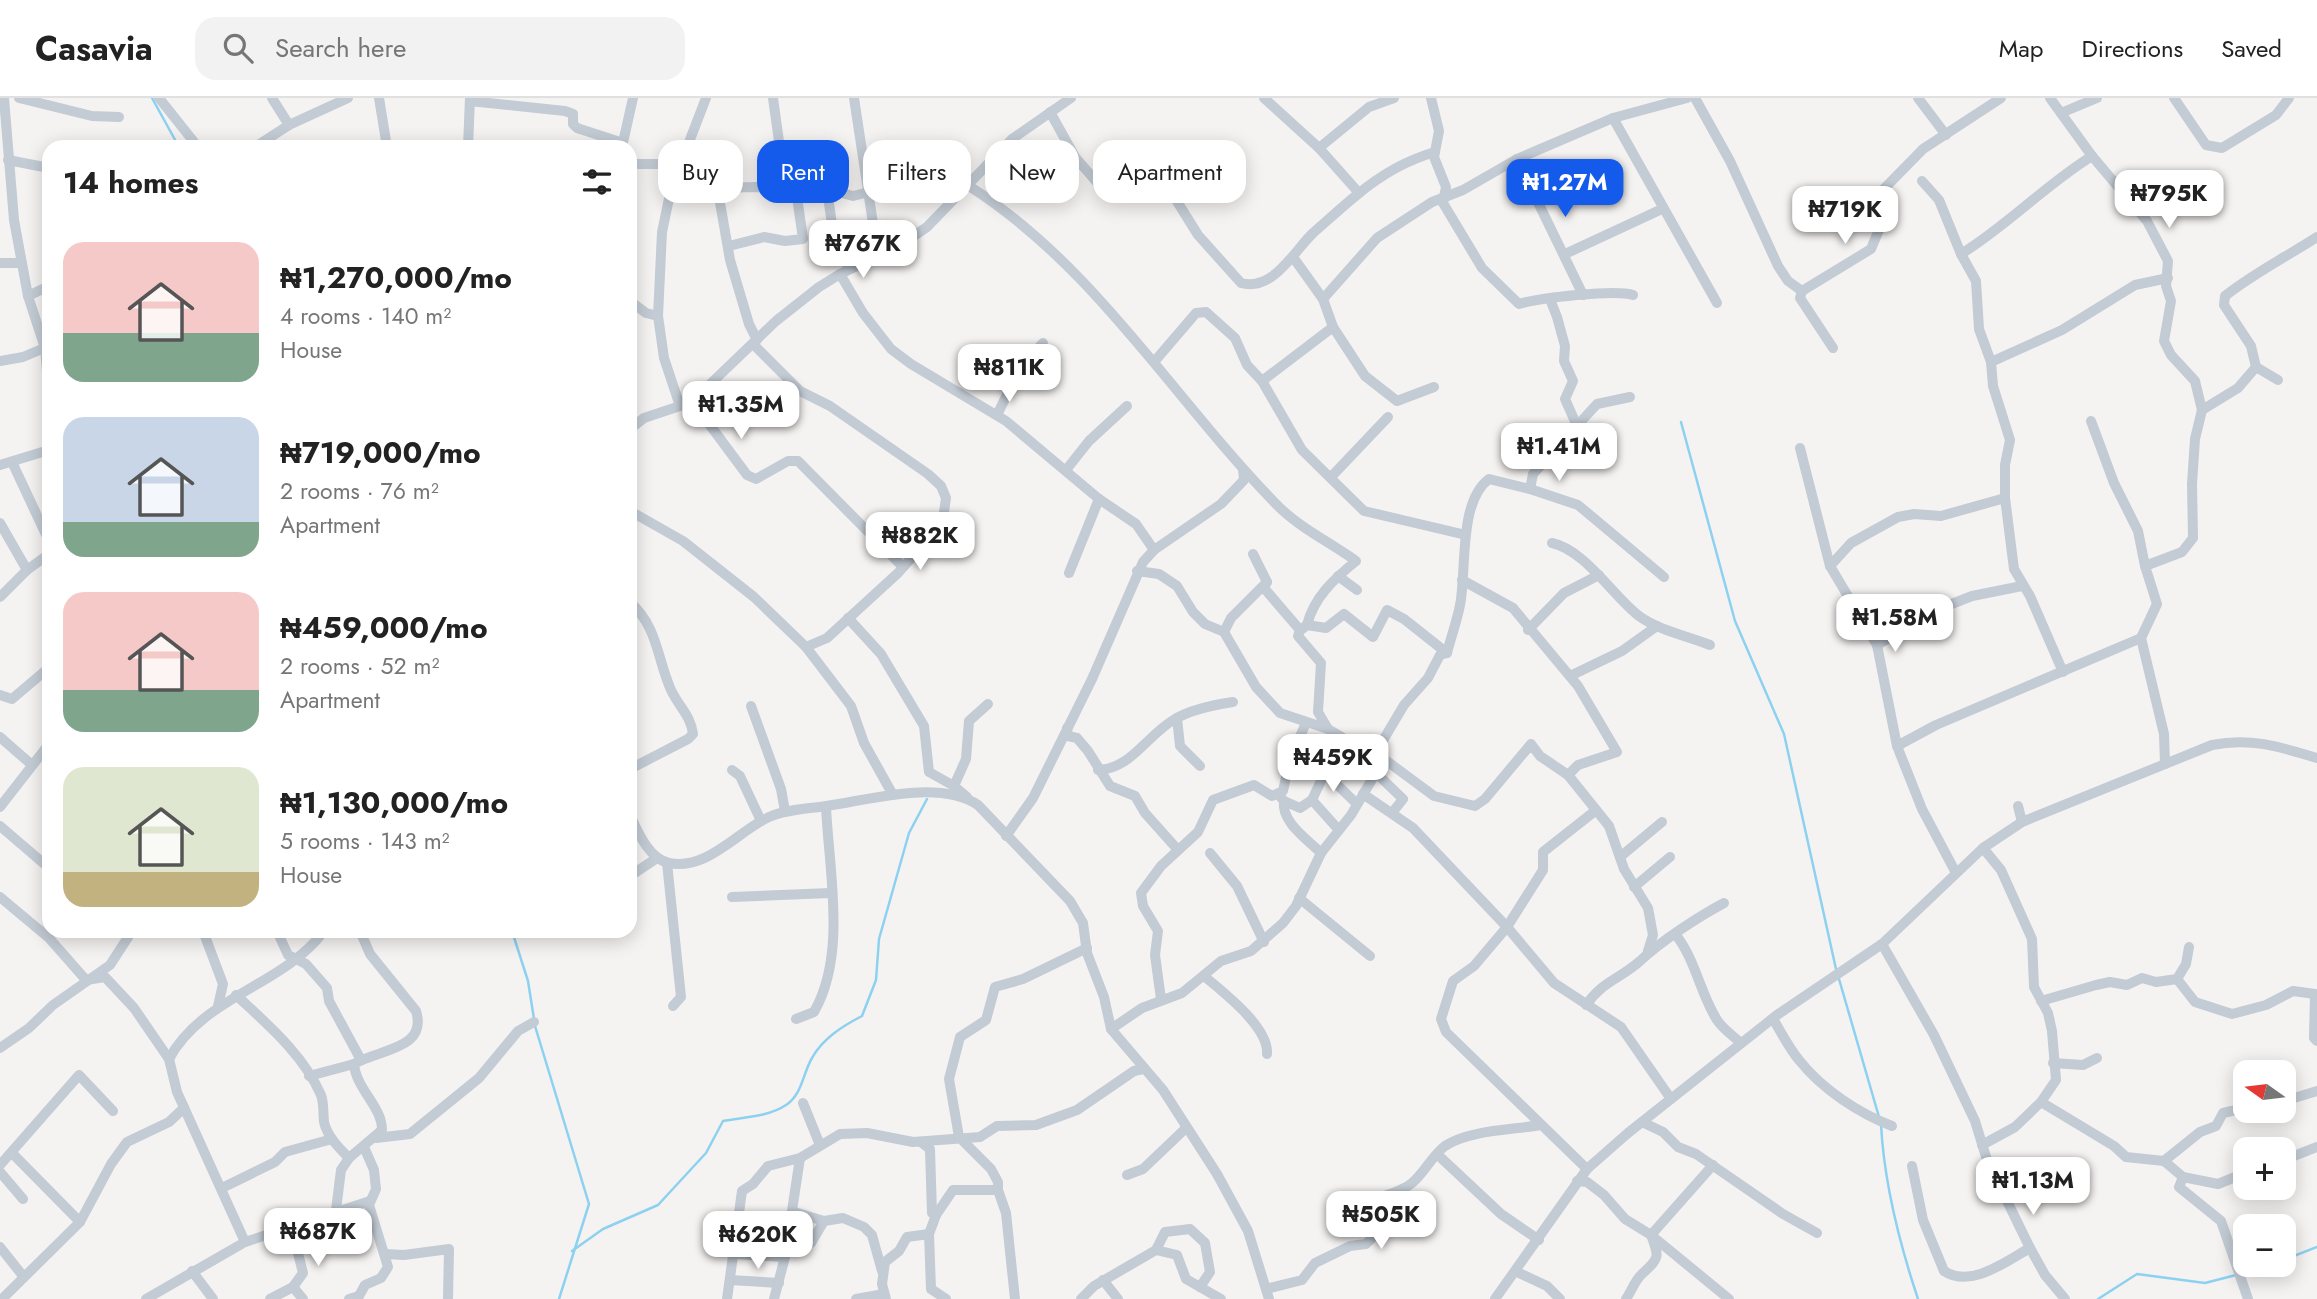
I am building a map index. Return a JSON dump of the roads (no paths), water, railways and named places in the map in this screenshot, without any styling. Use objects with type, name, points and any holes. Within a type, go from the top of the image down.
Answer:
[{"type":"street","points":[[4,98],[3,139],[21,263],[28,296],[42,334]]},
{"type":"street","points":[[19,98],[92,116],[119,117]]},
{"type":"street","points":[[159,98],[192,140]]},
{"type":"street","points":[[272,98],[289,125]]},
{"type":"street","points":[[266,140],[289,125],[348,98]]},
{"type":"street","points":[[379,98],[386,140]]},
{"type":"street","points":[[623,140],[633,98]]},
{"type":"street","points":[[691,140],[706,98]]},
{"type":"street","points":[[774,98],[782,140]]},
{"type":"street","points":[[854,98],[863,147]]},
{"type":"street","points":[[1264,98],[1319,148],[1359,193]]},
{"type":"street","points":[[1319,148],[1369,107],[1394,98]]},
{"type":"street","points":[[1431,98],[1439,131],[1435,152],[1446,187],[1443,203],[1482,268],[1519,304],[1623,291],[1633,295]]},
{"type":"street","points":[[1323,299],[1377,238],[1445,197],[1463,190],[1517,159],[1613,118],[1687,98]]},
{"type":"street","points":[[1695,98],[1730,162],[1778,266],[1788,281],[1802,291]]},
{"type":"street","points":[[1918,98],[1946,135]]},
{"type":"street","points":[[1833,348],[1800,298],[1802,291],[1871,249],[1881,225],[1874,199],[1923,149],[2000,98]]},
{"type":"street","points":[[2050,98],[2092,156],[2147,221],[2168,261],[2171,301],[2164,341],[2171,355],[2195,381],[2202,410],[2195,439],[2193,538],[2182,552],[2145,566]]},
{"type":"street","points":[[2061,113],[2097,98]]},
{"type":"street","points":[[2174,98],[2206,145],[2216,149],[2276,115],[2289,98]]},
{"type":"street","points":[[468,140],[470,100],[565,111],[573,114],[573,124],[577,128],[609,140]]},
{"type":"street","points":[[971,183],[976,174],[1012,139],[1065,100]]},
{"type":"street","points":[[1050,112],[1075,157],[1101,187],[1109,187],[1148,161],[1153,163],[1198,235],[1241,283],[1258,284],[1293,257],[1312,235],[1359,193],[1385,174],[1435,152]]},
{"type":"street","points":[[1613,118],[1717,303]]},
{"type":"street","points":[[1961,254],[2013,217],[2054,180],[2092,156]]},
{"type":"street","points":[[1517,159],[1583,295]]},
{"type":"street","points":[[8,160],[42,167]]},
{"type":"street","points":[[637,165],[658,166]]},
{"type":"street","points":[[1922,181],[1939,200],[1961,254],[1976,281],[1979,329],[1991,362],[1993,386],[2010,440],[2005,464],[2005,498],[2014,569],[2030,596],[2063,672]]},
{"type":"street","points":[[971,187],[1003,208],[1104,302],[1142,351],[1154,362],[1171,387],[1279,508],[1356,561],[1316,600],[1297,636],[1321,663],[1318,712],[1328,729]]},
{"type":"street","points":[[668,203],[662,232],[658,316],[664,358],[683,402],[698,408],[747,475],[756,479],[788,461],[798,461],[904,567]]},
{"type":"street","points":[[720,203],[748,324],[755,342],[791,384],[867,431],[941,486],[946,498],[943,519],[904,567],[827,638],[806,647]]},
{"type":"street","points":[[729,246],[764,237],[785,241],[803,239],[794,203]]},
{"type":"street","points":[[829,203],[833,232],[845,271],[863,313],[891,349],[911,364],[997,415],[1100,499],[1136,524],[1154,550]]},
{"type":"street","points":[[870,203],[874,230],[884,253]]},
{"type":"street","points":[[637,424],[705,389],[803,299],[845,271],[884,253],[927,227],[952,203]]},
{"type":"street","points":[[1565,254],[1662,209]]},
{"type":"street","points":[[2278,380],[2256,367],[2251,346],[2224,305],[2225,296],[2259,270],[2280,261],[2317,237]]},
{"type":"street","points":[[1293,257],[1323,299],[1333,327],[1365,376],[1396,401],[1434,387]]},
{"type":"street","points":[[0,262],[21,263]]},
{"type":"street","points":[[1991,362],[2062,330],[2135,285],[2168,278]]},
{"type":"street","points":[[28,296],[42,289]]},
{"type":"street","points":[[1550,299],[1558,317],[1565,346],[1564,360],[1573,381],[1565,399],[1577,426]]},
{"type":"street","points":[[637,307],[658,316]]},
{"type":"street","points":[[1154,362],[1200,310],[1235,338],[1247,365],[1262,381],[1302,450],[1364,511],[1466,534]]},
{"type":"street","points":[[1262,381],[1333,327]]},
{"type":"street","points":[[997,415],[1020,366],[1043,343]]},
{"type":"street","points":[[0,361],[23,357],[42,349]]},
{"type":"street","points":[[2202,410],[2238,388],[2256,367]]},
{"type":"street","points":[[1530,489],[1533,474],[1597,404],[1630,397]]},
{"type":"street","points":[[1066,470],[1089,441],[1127,407]]},
{"type":"street","points":[[1331,477],[1388,417]]},
{"type":"street","points":[[2091,421],[2114,483],[2138,531],[2157,604],[2141,638],[2164,734],[2165,764]]},
{"type":"street","points":[[1800,448],[1829,566],[1877,645],[1897,746],[1922,809],[1956,873]]},
{"type":"street","points":[[0,465],[42,452]]},
{"type":"street","points":[[12,462],[42,526]]},
{"type":"street","points":[[1006,836],[1033,798],[1118,621],[1137,571],[1154,550],[1221,504],[1244,480],[1243,469]]},
{"type":"street","points":[[1447,653],[1460,604],[1466,534],[1476,495],[1489,480],[1530,489],[1578,505],[1664,577]]},
{"type":"street","points":[[1829,566],[1851,543],[1898,517],[1914,514],[1941,516],[2005,498]]},
{"type":"street","points":[[1069,573],[1100,499]]},
{"type":"street","points":[[637,514],[683,541],[754,597],[806,647],[851,706],[864,743],[894,795]]},
{"type":"street","points":[[0,523],[27,569]]},
{"type":"street","points":[[1552,543],[1570,552],[1599,575],[1639,616],[1657,626],[1710,645]]},
{"type":"street","points":[[1253,554],[1267,582]]},
{"type":"street","points":[[0,597],[27,569],[42,559]]},
{"type":"street","points":[[1137,571],[1159,573],[1177,586],[1193,612],[1205,624],[1224,632],[1256,687],[1280,713],[1328,729],[1362,749],[1379,765],[1403,799],[1392,813]]},
{"type":"street","points":[[1528,630],[1564,593],[1599,575]]},
{"type":"street","points":[[1338,576],[1357,590]]},
{"type":"street","points":[[1462,580],[1513,608],[1528,630],[1570,676],[1604,726],[1616,752],[1578,765],[1568,775]]},
{"type":"street","points":[[1267,582],[1264,588],[1268,595],[1303,628],[1326,628],[1344,614],[1373,637],[1387,610],[1404,619],[1447,653]]},
{"type":"street","points":[[1224,632],[1231,618],[1267,582]]},
{"type":"street","points":[[1877,645],[1944,607],[1972,596],[2022,586]]},
{"type":"street","points":[[637,611],[651,628],[671,690],[690,718],[693,734],[637,765]]},
{"type":"street","points":[[848,618],[881,654],[924,726],[929,772],[954,786],[978,805],[1070,901],[1083,923],[1087,948],[1111,1029],[1163,1090],[1217,1174],[1248,1231],[1268,1294],[1301,1280],[1315,1263],[1350,1246],[1366,1244],[1373,1237],[1360,1210],[1374,1199],[1386,1197],[1411,1185],[1443,1147],[1481,1133],[1541,1125]]},
{"type":"street","points":[[1570,676],[1622,651],[1657,626]]},
{"type":"street","points":[[1897,746],[1936,726],[2141,638]]},
{"type":"street","points":[[1111,1029],[1161,999],[1182,993],[1221,961],[1251,951],[1283,923],[1299,898],[1321,853],[1360,799],[1379,765],[1382,741],[1440,655],[1447,653]]},
{"type":"street","points":[[0,695],[12,699],[42,674]]},
{"type":"street","points":[[1098,770],[1113,770],[1177,718],[1203,708],[1233,702]]},
{"type":"street","points":[[954,786],[966,759],[969,721],[988,704]]},
{"type":"street","points":[[751,706],[781,789],[785,811]]},
{"type":"street","points":[[1177,718],[1180,746],[1200,766]]},
{"type":"street","points":[[1306,723],[1290,760],[1281,798],[1290,823],[1321,853]]},
{"type":"street","points":[[1067,728],[1068,736],[1077,738],[1110,786],[1135,796],[1145,813],[1178,850]]},
{"type":"street","points":[[0,737],[32,765]]},
{"type":"street","points":[[1161,999],[1155,955],[1158,931],[1143,906],[1141,893],[1161,866],[1198,832],[1205,813],[1219,795],[1254,785],[1267,794],[1300,808],[1311,800],[1318,792],[1324,772],[1341,738]]},
{"type":"street","points":[[1495,1299],[1517,1272],[1587,1169],[1773,1018],[1882,944],[1983,848],[2022,822],[2212,745],[2234,740],[2269,743],[2317,758]]},
{"type":"street","points":[[1379,765],[1434,796],[1475,806],[1485,799],[1531,744],[1541,756],[1568,775],[1609,826],[1620,858],[1648,908],[1653,934],[1648,951]]},
{"type":"street","points":[[0,807],[42,753]]},
{"type":"street","points":[[732,770],[740,776],[761,821]]},
{"type":"street","points":[[1324,772],[1360,799],[1392,813],[1413,828],[1507,926],[1554,983],[1621,1027],[1671,1099]]},
{"type":"street","points":[[637,873],[662,861],[679,864],[709,855],[761,821],[785,811],[894,795],[947,794],[967,798]]},
{"type":"street","points":[[1311,800],[1338,830]]},
{"type":"street","points":[[2018,806],[2022,822]]},
{"type":"street","points":[[796,1019],[814,1012],[828,984],[834,915],[830,893],[826,807]]},
{"type":"street","points":[[1587,1169],[1446,1032],[1441,1019],[1453,981],[1474,966],[1507,926],[1543,870],[1543,852],[1595,811]]},
{"type":"street","points":[[1620,858],[1662,822]]},
{"type":"street","points":[[0,826],[42,862]]},
{"type":"street","points":[[637,829],[643,841],[662,861],[681,997],[673,1006]]},
{"type":"street","points":[[1982,1145],[2015,1128],[2041,1102],[2056,1080],[2052,1031],[2034,987],[2031,972],[2032,939],[2001,870],[1983,848]]},
{"type":"street","points":[[1210,853],[1237,886],[1264,942]]},
{"type":"street","points":[[1634,887],[1670,857]]},
{"type":"street","points":[[732,897],[830,893]]},
{"type":"street","points":[[0,897],[42,928]]},
{"type":"street","points":[[1299,898],[1370,956]]},
{"type":"street","points":[[1586,1004],[1599,987],[1639,962],[1648,951],[1676,936],[1700,916],[1724,903]]},
{"type":"street","points":[[1676,936],[1690,953],[1696,976],[1719,1023],[1741,1043]]},
{"type":"street","points":[[54,938],[86,980]]},
{"type":"street","points":[[0,1048],[86,980],[110,965],[126,938]]},
{"type":"street","points":[[207,938],[223,984],[218,1006]]},
{"type":"street","points":[[280,938],[288,955],[306,964],[327,988],[329,1001],[358,1062],[359,1083],[382,1120],[382,1130],[376,1138],[349,1158],[341,1170],[336,1210]]},
{"type":"street","points":[[169,1059],[176,1047],[218,1006],[296,961],[317,938]]},
{"type":"street","points":[[309,1076],[358,1062],[408,1042],[416,1036],[419,1023],[416,1011],[370,954],[363,938]]},
{"type":"street","points":[[1882,944],[1934,1035],[2030,1248],[2045,1275],[2065,1299]]},
{"type":"street","points":[[2177,979],[2186,964],[2189,947]]},
{"type":"street","points":[[1014,1299],[1006,1213],[998,1182],[991,1169],[959,1137],[949,1079],[960,1037],[986,1020],[995,987],[1023,979],[1087,948]]},
{"type":"street","points":[[1204,976],[1253,1022],[1267,1042],[1268,1054]]},
{"type":"street","points":[[86,980],[105,978],[134,1008],[169,1059],[184,1108],[245,1242]]},
{"type":"street","points":[[2041,1001],[2110,982],[2127,985],[2142,978],[2157,982],[2177,979]]},
{"type":"street","points":[[2177,979],[2195,1002],[2232,1014],[2266,1004],[2293,991],[2316,994],[2314,1038],[2317,1041]]},
{"type":"street","points":[[236,995],[269,1023],[309,1076],[322,1097],[325,1125],[332,1139],[349,1158]]},
{"type":"street","points":[[1773,1018],[1799,1061],[1823,1084],[1856,1110],[1892,1126]]},
{"type":"street","points":[[376,1138],[411,1134],[479,1078],[518,1031],[534,1022]]},
{"type":"street","points":[[2053,1063],[2083,1065],[2097,1058]]},
{"type":"street","points":[[727,1299],[742,1191],[754,1184],[768,1166],[800,1158],[840,1134],[867,1133],[903,1142],[921,1142],[980,1137],[997,1126],[1036,1125],[1068,1114],[1134,1071],[1143,1069]]},
{"type":"street","points":[[0,1165],[79,1075],[113,1111]]},
{"type":"street","points":[[2296,1097],[2317,1091]]},
{"type":"street","points":[[2041,1102],[2115,1146],[2126,1157],[2164,1161],[2183,1177],[2218,1184],[2233,1178]]},
{"type":"street","points":[[803,1103],[820,1145]]},
{"type":"street","points":[[2,1299],[80,1222],[127,1142],[169,1122],[184,1108]]},
{"type":"street","points":[[2164,1161],[2200,1132],[2216,1126],[2223,1113],[2233,1111]]},
{"type":"street","points":[[1642,1122],[1783,1214],[1817,1233]]},
{"type":"street","points":[[1127,1175],[1143,1169],[1186,1129]]},
{"type":"street","points":[[222,1188],[275,1161],[285,1152],[332,1139]]},
{"type":"street","points":[[921,1142],[930,1149],[932,1213],[936,1215]]},
{"type":"street","points":[[349,1299],[359,1296],[369,1282],[381,1278],[388,1267],[374,1224],[370,1201],[376,1189],[374,1170],[364,1147]]},
{"type":"street","points":[[2296,1155],[2317,1147]]},
{"type":"street","points":[[12,1153],[80,1222]]},
{"type":"street","points":[[1438,1155],[1501,1214],[1539,1240]]},
{"type":"street","points":[[775,1299],[794,1212],[800,1158]]},
{"type":"street","points":[[1651,1235],[1713,1166]]},
{"type":"street","points":[[1912,1166],[1923,1220],[1944,1271],[1951,1276],[1977,1276],[2030,1248]]},
{"type":"street","points":[[0,1172],[23,1199]]},
{"type":"street","points":[[2183,1177],[2179,1187],[2221,1221],[2248,1299]]},
{"type":"street","points":[[1577,1181],[1587,1182],[1604,1195],[1631,1224],[1651,1235],[1729,1299]]},
{"type":"street","points":[[946,1299],[932,1289],[929,1234],[936,1215],[953,1190],[998,1190]]},
{"type":"street","points":[[146,1299],[245,1242],[370,1201]]},
{"type":"street","points":[[794,1212],[824,1221],[843,1218],[864,1227],[872,1235],[882,1271],[885,1297],[856,1299]]},
{"type":"street","points":[[788,1242],[811,1243],[824,1221]]},
{"type":"street","points":[[270,1299],[293,1287],[303,1273],[296,1245],[283,1229]]},
{"type":"street","points":[[1081,1299],[1083,1294],[1103,1280],[1156,1250],[1165,1232],[1190,1229],[1205,1243],[1210,1272],[1200,1287]]},
{"type":"street","points":[[882,1271],[891,1255],[899,1251],[907,1237],[929,1234]]},
{"type":"street","points":[[1626,1299],[1641,1275],[1651,1268],[1656,1259],[1658,1249],[1651,1235]]},
{"type":"street","points":[[0,1247],[23,1276]]},
{"type":"street","points":[[385,1254],[404,1255],[449,1249],[448,1299]]},
{"type":"street","points":[[1156,1250],[1177,1255],[1186,1279],[1221,1299]]},
{"type":"street","points":[[734,1254],[785,1258]]},
{"type":"street","points":[[192,1271],[213,1299]]},
{"type":"street","points":[[1517,1272],[1547,1286],[1560,1299]]},
{"type":"street","points":[[730,1280],[779,1283]]},
{"type":"street","points":[[1103,1280],[1118,1299]]},
{"type":"street","points":[[293,1287],[303,1299]]},
{"type":"waterway","points":[[152,98],[175,140]]},
{"type":"waterway","points":[[1681,422],[1735,621],[1784,734],[1836,969]]},
{"type":"waterway","points":[[572,1251],[603,1229],[658,1205],[706,1153],[723,1121],[772,1112],[791,1101],[822,1044],[841,1028],[862,1016],[876,980],[879,939],[909,833],[927,799]]},
{"type":"waterway","points":[[514,938],[528,981],[534,1019]]},
{"type":"waterway","points":[[1839,979],[1879,1117]]},
{"type":"waterway","points":[[535,1026],[589,1204],[559,1299]]},
{"type":"waterway","points":[[1881,1124],[1885,1169],[1894,1213],[1918,1299]]},
{"type":"waterway","points":[[2296,1255],[2317,1247]]},
{"type":"waterway","points":[[2098,1299],[2137,1274],[2205,1283],[2233,1276]]}]
